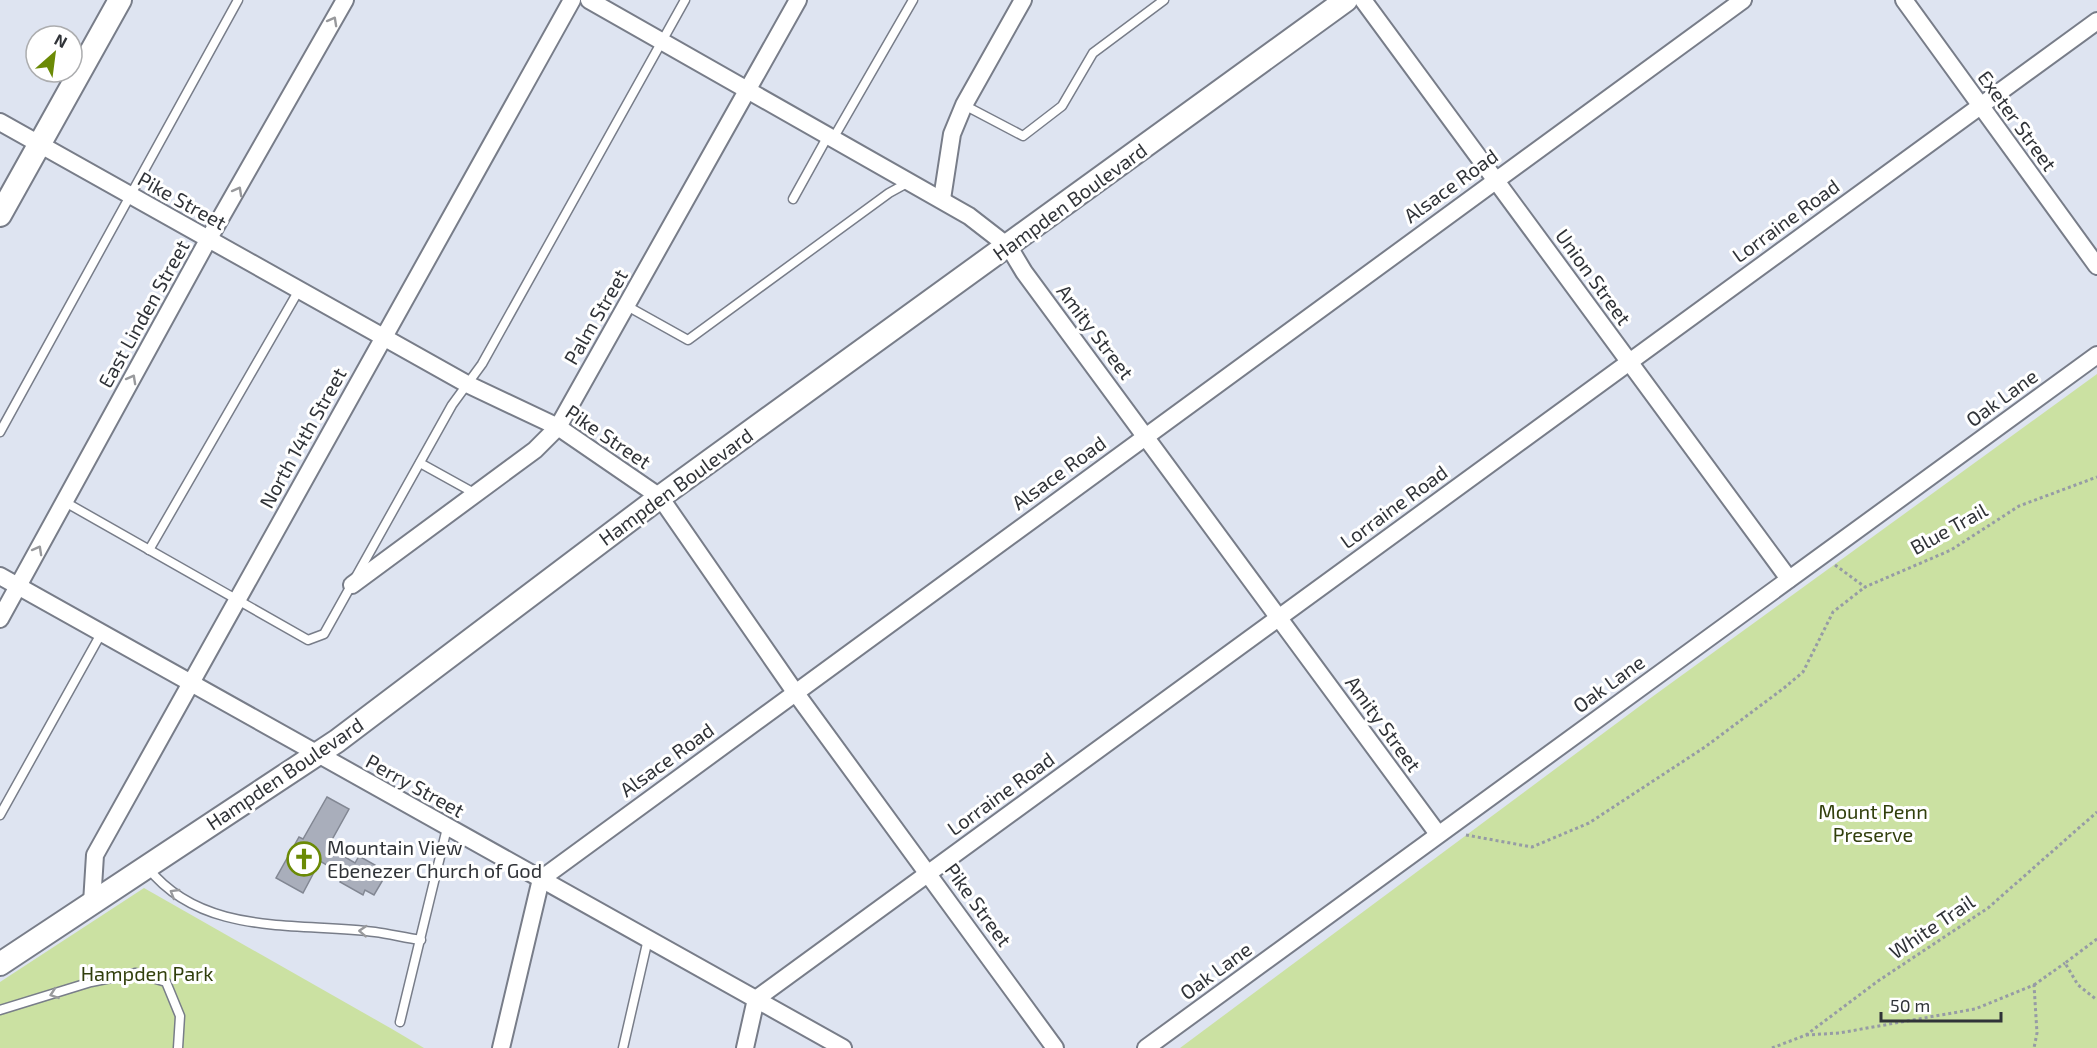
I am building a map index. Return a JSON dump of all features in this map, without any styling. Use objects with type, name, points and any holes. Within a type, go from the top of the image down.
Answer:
[{"type":"main road","points":[[0,215],[120,0]]},
{"type":"main road","name":"Hampden Boulevard","points":[[0,964],[317,754],[660,497],[1009,247],[1346,0]]},
{"type":"street","name":"East Linden Street","points":[[0,620],[208,240],[345,0]]},
{"type":"street","name":"North 14th Street","points":[[92,903],[95,855],[572,0]]},
{"type":"street","name":"Amity Street","points":[[589,0],[911,181],[969,216],[1009,247],[1024,272],[1278,617],[1443,831]]},
{"type":"street","name":"Palm Street","points":[[352,585],[535,450],[558,427],[798,0]]},
{"type":"street","points":[[942,200],[952,134],[964,105],[1023,0]]},
{"type":"street","name":"Union Street","points":[[1363,0],[1789,579]]},
{"type":"street","name":"Alsace Road","points":[[541,879],[1743,0]]},
{"type":"street","name":"Exeter Street","points":[[1904,0],[2097,266]]},
{"type":"street","name":"Lorraine Road","points":[[756,999],[2097,21]]},
{"type":"street","name":"Pike Street","points":[[0,122],[467,384],[558,427],[660,497],[795,692],[1055,1048]]},
{"type":"street","name":"Oak Lane","points":[[1146,1048],[2097,355]]},
{"type":"street","name":"Perry Street","points":[[0,576],[843,1048]]},
{"type":"street","points":[[501,1048],[541,879]]},
{"type":"street","points":[[745,1048],[756,999]]},
{"type":"lane","points":[[0,432],[238,0]]},
{"type":"lane","points":[[65,502],[308,640],[324,634],[420,463],[467,384],[482,364],[685,0]]},
{"type":"lane","points":[[793,199],[913,0]]},
{"type":"lane","points":[[964,105],[1023,136],[1062,106],[1093,53],[1164,0]]},
{"type":"lane","points":[[627,306],[688,340],[889,194],[911,181]]},
{"type":"lane","points":[[149,550],[299,290]]},
{"type":"lane","points":[[420,463],[476,494]]},
{"type":"lane","points":[[0,815],[102,632]]},
{"type":"lane","points":[[400,1022],[447,828]]},
{"type":"lane","points":[[147,867],[164,887],[214,914],[280,925],[377,932],[421,940]]},
{"type":"lane","points":[[623,1048],[648,939]]},
{"type":"lane","points":[[0,1010],[91,982],[136,973],[166,982],[180,1016],[178,1048]]},
{"type":"path","name":"Blue Trail","points":[[1443,831],[1532,848],[1589,823],[1705,747],[1803,672],[1833,612],[1865,587],[1951,550],[2019,506],[2097,477]]},
{"type":"path","points":[[1822,554],[1865,587]]},
{"type":"path","name":"White Trail","points":[[1772,1048],[1806,1035],[1878,981],[1988,908],[2097,812]]},
{"type":"path","points":[[1806,1035],[1839,1033],[1975,1009],[2034,985],[2097,939]]},
{"type":"path","points":[[2066,963],[2078,986],[2097,1000]]},
{"type":"path","points":[[2034,985],[2037,1033],[2034,1048]]},
{"type":"green space","name":"Mount Penn Preserve","points":[[2097,374],[2097,1048],[1180,1048],[1652,697]]},
{"type":"green space","name":"Hampden Park","points":[[144,888],[424,1048],[0,1048],[0,982]]},
{"type":"building","name":"Mountain View Ebenezer Church of God","points":[[327,797],[349,809],[328,847],[355,863],[359,856],[375,865],[372,871],[384,878],[374,895],[365,890],[363,895],[340,882],[344,875],[320,861],[303,893],[276,878],[299,837],[303,839]]},
{"type":"place","name":"Mountain View Ebenezer Church of God","points":[[304,859]]}]
